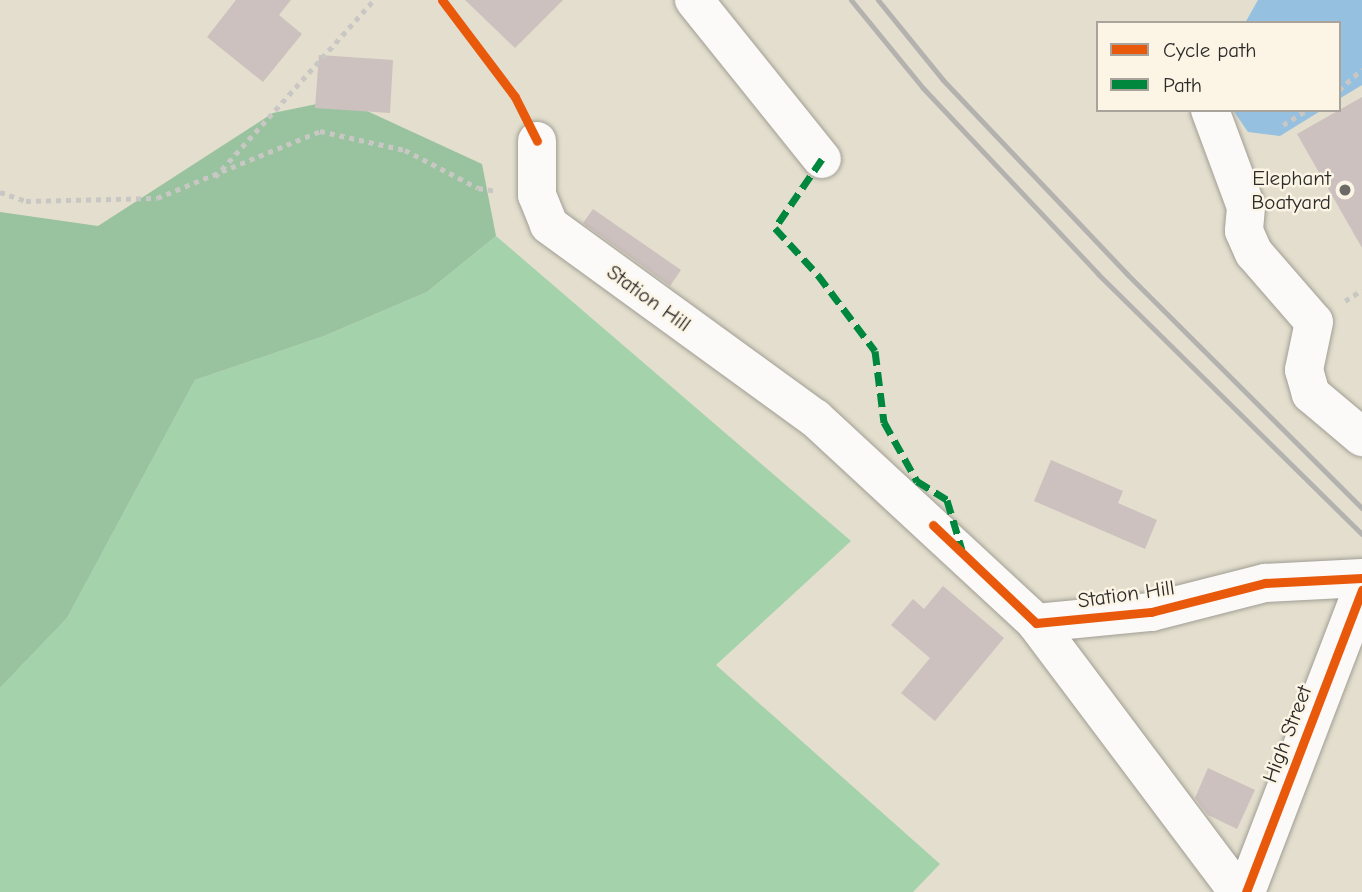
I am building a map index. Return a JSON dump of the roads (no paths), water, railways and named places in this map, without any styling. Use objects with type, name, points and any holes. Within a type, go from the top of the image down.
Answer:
[{"type":"street","points":[[694,0],[821,159]]},
{"type":"street","points":[[1211,112],[1246,208],[1244,231],[1254,253],[1314,321],[1304,370],[1311,394],[1362,437]]},
{"type":"street","name":"Station Hill","points":[[537,141],[537,195],[548,225],[815,418],[1036,623],[1238,892]]},
{"type":"street","name":"Station Hill","points":[[1036,623],[1151,612],[1265,583],[1362,578]]},
{"type":"street","name":"High Street","points":[[1246,892],[1362,590]]},
{"type":"water","points":[[1258,0],[1362,0],[1362,85],[1341,98],[1341,21],[1246,21]]},
{"type":"water","points":[[1234,112],[1319,112],[1280,136],[1248,132]]},
{"type":"railway","points":[[851,0],[923,88],[1098,274],[1362,534]]},
{"type":"railway","points":[[878,0],[943,80],[1127,274],[1362,508]]},
{"type":"place","name":"Elephant Boatyard","points":[[1345,190]]}]
